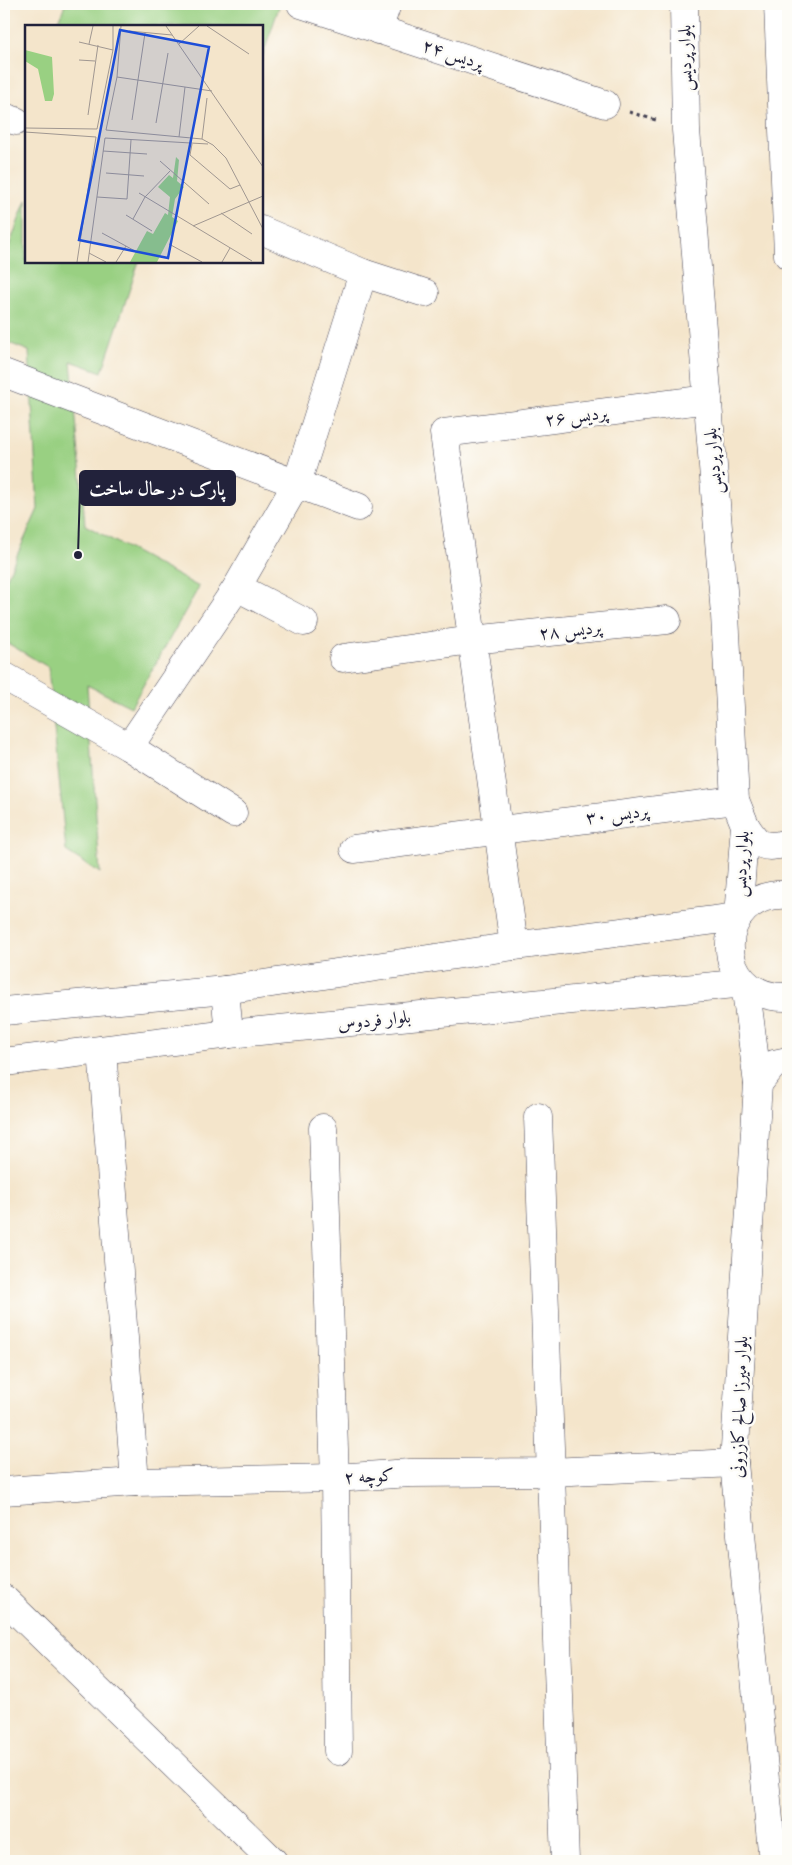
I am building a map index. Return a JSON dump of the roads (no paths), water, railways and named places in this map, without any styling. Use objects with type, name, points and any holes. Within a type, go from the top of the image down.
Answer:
[{"type":"street","name":"پردیس ۲۴","points":[[301,4],[605,104]]},
{"type":"street","points":[[378,30],[387,4]]},
{"type":"street","name":"بلوار پردیس","points":[[684,4],[686,130],[725,615],[735,800],[745,825],[738,917],[731,931],[730,953],[734,968],[745,983]]},
{"type":"street","points":[[778,4],[788,255]]},
{"type":"street","points":[[262,230],[363,273],[425,293]]},
{"type":"street","points":[[129,747],[237,587],[297,483],[363,273]]},
{"type":"street","points":[[4,373],[358,507]]},
{"type":"street","name":"پردیس ۲۶","points":[[472,640],[444,433],[708,399]]},
{"type":"street","points":[[237,587],[304,622]]},
{"type":"street","name":"پردیس ۲۸","points":[[343,658],[472,640],[667,620]]},
{"type":"street","points":[[472,640],[514,946]]},
{"type":"street","points":[[4,676],[129,747],[233,813]]},
{"type":"street","name":"پردیس ۳۰","points":[[354,849],[498,828],[735,800]]},
{"type":"street","points":[[745,825],[755,842],[770,848],[788,843]]},
{"type":"street","points":[[4,1010],[226,990],[514,946],[738,917],[749,905],[758,899],[768,896],[788,895]]},
{"type":"street","points":[[745,983],[766,995],[788,996]]},
{"type":"street","name":"بلوار فردوس","points":[[4,1062],[229,1034],[745,983]]},
{"type":"street","name":"بلوار میرزا صالح کازرونی","points":[[745,983],[758,1084],[734,1463],[773,1861]]},
{"type":"street","points":[[226,990],[229,1034]]},
{"type":"street","points":[[102,1050],[135,1482]]},
{"type":"street","points":[[758,1084],[774,1064],[788,1061]]},
{"type":"street","points":[[538,1117],[565,1861]]},
{"type":"street","points":[[323,1128],[334,1478],[338,1751]]},
{"type":"street","name":"کوچه ۲","points":[[4,1491],[135,1482],[334,1478],[410,1473],[551,1472],[734,1463]]},
{"type":"street","points":[[4,1599],[260,1857]]},
{"type":"place","name":"پارک در حال ساخت","points":[[78,555]]}]
